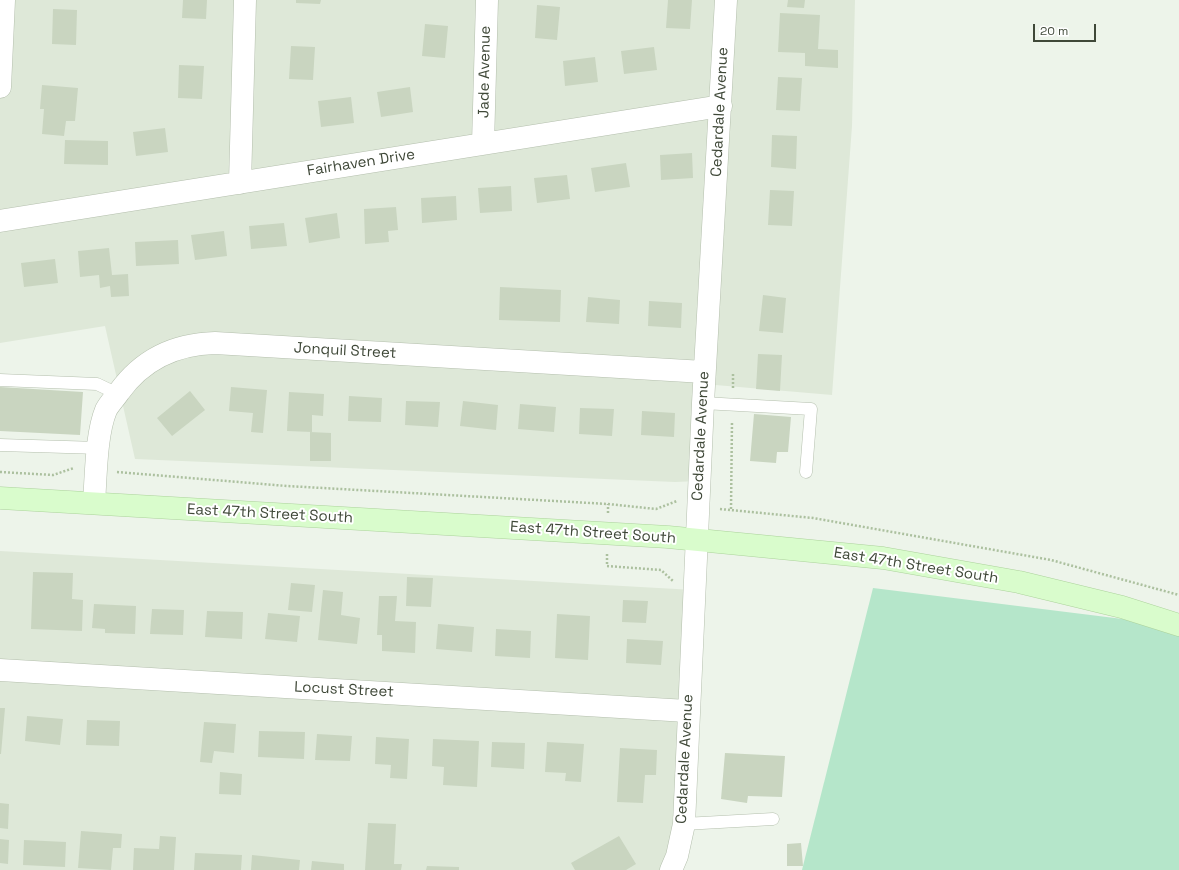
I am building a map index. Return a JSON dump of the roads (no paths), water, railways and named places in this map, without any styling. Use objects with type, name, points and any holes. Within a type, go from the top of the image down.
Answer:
[{"type":"main road","name":"East 47th Street South","points":[[0,498],[696,540],[917,563],[1020,582],[1122,607],[1179,625]]},
{"type":"street","points":[[0,87],[4,0]]},
{"type":"street","points":[[240,183],[245,0]]},
{"type":"street","name":"Jade Avenue","points":[[483,144],[487,0]]},
{"type":"street","name":"Cedardale Avenue","points":[[671,870],[677,856],[684,824],[704,372],[721,106],[726,0]]},
{"type":"street","name":"Fairhaven Drive","points":[[0,221],[721,106]]},
{"type":"street","name":"Jonquil Street","points":[[94,503],[99,448],[103,422],[107,409],[127,381],[142,367],[163,353],[186,345],[208,343],[704,372]]},
{"type":"street","name":"Locust Street","points":[[0,670],[688,711]]},
{"type":"lane","points":[[0,380],[97,384],[118,394]]},
{"type":"lane","points":[[703,403],[811,409],[806,472]]},
{"type":"lane","points":[[0,445],[99,448]]},
{"type":"lane","points":[[684,824],[772,819]]}]
